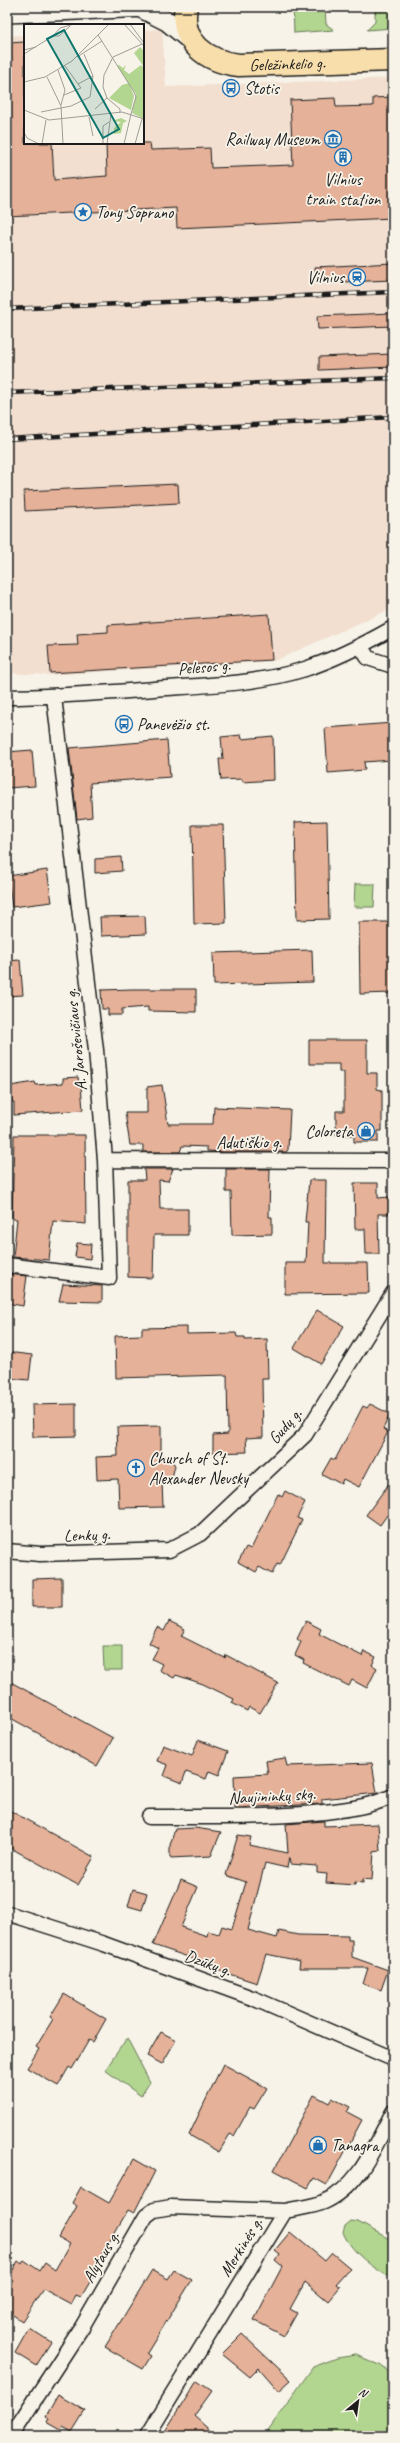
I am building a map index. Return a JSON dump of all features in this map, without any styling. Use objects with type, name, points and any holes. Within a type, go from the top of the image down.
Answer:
[{"type":"main road","points":[[186,7],[185,26],[189,39]]},
{"type":"main road","name":"Geležinkelio g.","points":[[7,13],[145,8],[167,22],[189,39],[202,52],[214,60],[231,64],[393,60]]},
{"type":"street","name":"Pelesos g.","points":[[7,697],[54,697],[232,683],[270,678],[320,664],[361,646],[393,628]]},
{"type":"street","points":[[361,646],[368,658],[393,666]]},
{"type":"street","name":"A. Jaroševičiaus g.","points":[[7,1265],[109,1278],[105,1160],[96,1050],[54,697]]},
{"type":"street","name":"Adutiškio g.","points":[[105,1160],[393,1161]]},
{"type":"street","name":"Gudų g.","points":[[169,1550],[200,1534],[305,1435],[393,1293]]},
{"type":"street","name":"Lenkų g.","points":[[7,1551],[40,1554],[169,1550]]},
{"type":"street","name":"Naujininkų skg.","points":[[149,1817],[265,1817],[339,1811],[374,1804],[393,1796]]},
{"type":"street","name":"Dzūkų g.","points":[[7,1913],[104,1944],[254,1999],[393,2059]]},
{"type":"street","name":"Merkinės g.","points":[[147,2436],[285,2211],[322,2203],[340,2194],[351,2184],[365,2163],[393,2112]]},
{"type":"street","name":"Alytaus g.","points":[[11,2436],[82,2327],[146,2216],[154,2210],[171,2207],[285,2211]]},
{"type":"shaded area","points":[[162,29],[166,87],[393,78],[393,608],[274,661],[50,675],[7,673],[7,36],[24,35],[24,144],[144,144],[144,30]]},
{"type":"green space","points":[[293,7],[325,7],[326,24],[334,30],[294,33]]},
{"type":"green space","points":[[375,7],[393,7],[393,28],[367,30],[375,22]]},
{"type":"green space","points":[[355,884],[375,884],[374,907],[354,907]]},
{"type":"green space","points":[[103,1646],[122,1646],[122,1670],[104,1670]]},
{"type":"green space","points":[[127,2038],[150,2082],[141,2096],[105,2070]]},
{"type":"green space","points":[[351,2221],[358,2222],[393,2241],[393,2279],[364,2260],[352,2248],[343,2233],[345,2226]]},
{"type":"green space","points":[[356,2355],[380,2365],[393,2375],[393,2436],[264,2436],[313,2367],[337,2358]]},
{"type":"building","points":[[24,42],[24,144],[52,144],[54,180],[107,176],[106,144],[150,143],[151,150],[210,148],[211,168],[293,165],[290,100],[335,98],[336,107],[373,106],[373,98],[393,97],[393,218],[177,228],[176,208],[7,216],[7,43]]},
{"type":"building","points":[[393,263],[393,280],[316,283],[315,267]]},
{"type":"building","points":[[393,313],[393,326],[318,329],[317,316]]},
{"type":"building","points":[[393,354],[393,367],[319,370],[319,357]]},
{"type":"building","points":[[178,484],[179,503],[25,511],[24,491]]},
{"type":"building","points":[[269,614],[272,660],[50,673],[48,646],[78,645],[77,634],[108,632],[108,625]]},
{"type":"building","points":[[393,723],[393,760],[364,762],[365,770],[328,773],[325,728]]},
{"type":"building","points":[[241,735],[242,739],[273,736],[274,780],[243,782],[242,779],[221,780],[219,759],[223,759],[221,737]]},
{"type":"building","points":[[167,740],[170,777],[90,783],[92,817],[77,819],[69,748]]},
{"type":"building","points":[[32,750],[35,786],[7,788],[7,752]]},
{"type":"building","points":[[327,821],[329,919],[297,920],[295,822]]},
{"type":"building","points":[[192,825],[223,825],[226,923],[194,924]]},
{"type":"building","points":[[121,857],[122,871],[95,873],[95,859]]},
{"type":"building","points":[[47,870],[52,902],[12,907],[8,876]]},
{"type":"building","points":[[145,916],[146,934],[101,936],[100,917]]},
{"type":"building","points":[[359,922],[393,922],[393,993],[360,994]]},
{"type":"building","points":[[312,950],[313,982],[214,985],[213,953]]},
{"type":"building","points":[[20,960],[23,995],[7,996],[7,961]]},
{"type":"building","points":[[196,989],[196,1012],[148,1011],[148,1007],[122,1009],[122,1015],[108,1015],[108,1009],[102,1009],[101,990]]},
{"type":"building","points":[[309,1040],[367,1040],[367,1073],[377,1073],[377,1089],[382,1090],[382,1131],[378,1131],[378,1142],[354,1142],[354,1135],[336,1135],[336,1111],[344,1111],[344,1072],[339,1072],[339,1064],[309,1064]]},
{"type":"building","points":[[78,1077],[79,1086],[81,1085],[83,1110],[14,1115],[14,1102],[12,1102],[10,1086],[35,1082],[36,1085],[63,1083],[63,1078]]},
{"type":"building","points":[[162,1085],[168,1124],[213,1124],[214,1107],[290,1110],[288,1150],[286,1152],[225,1152],[207,1151],[207,1147],[182,1146],[180,1152],[143,1152],[143,1145],[130,1145],[125,1113],[147,1113],[147,1087]]},
{"type":"building","points":[[14,1135],[85,1135],[86,1224],[53,1221],[49,1260],[13,1257],[17,1219],[12,1219]]},
{"type":"building","points":[[144,1169],[173,1169],[168,1181],[159,1180],[160,1209],[188,1209],[188,1235],[154,1235],[153,1278],[128,1277],[128,1180],[145,1180]]},
{"type":"building","points":[[226,1169],[270,1169],[269,1217],[272,1217],[272,1234],[232,1235],[231,1192],[226,1192]]},
{"type":"building","points":[[309,1180],[326,1180],[325,1263],[368,1263],[369,1293],[285,1294],[285,1263],[306,1263],[308,1222],[305,1222]]},
{"type":"building","points":[[354,1183],[378,1183],[378,1198],[389,1197],[389,1214],[378,1214],[379,1254],[366,1254],[365,1229],[355,1229]]},
{"type":"building","points":[[77,1243],[91,1244],[90,1259],[75,1257]]},
{"type":"building","points":[[7,1274],[27,1276],[23,1306],[7,1303]]},
{"type":"building","points":[[63,1284],[102,1286],[102,1302],[59,1301]]},
{"type":"building","points":[[317,1310],[344,1326],[321,1364],[294,1348]]},
{"type":"building","points":[[187,1327],[187,1334],[236,1333],[237,1337],[245,1337],[245,1340],[267,1339],[268,1379],[262,1379],[263,1437],[246,1438],[247,1452],[213,1453],[213,1435],[228,1434],[227,1375],[116,1378],[115,1336],[142,1335],[142,1328]]},
{"type":"building","points":[[7,1352],[32,1355],[29,1380],[7,1378]]},
{"type":"building","points":[[76,1404],[76,1436],[33,1437],[32,1405]]},
{"type":"building","points":[[370,1404],[390,1414],[383,1429],[388,1432],[359,1487],[343,1479],[341,1484],[322,1474],[331,1458],[335,1460],[363,1406],[367,1408]]},
{"type":"building","name":"Church of St. Alexander Nevsky","points":[[161,1426],[161,1455],[172,1460],[175,1466],[172,1477],[162,1482],[163,1507],[119,1508],[118,1479],[97,1480],[96,1457],[118,1456],[117,1427]]},
{"type":"building","points":[[393,1478],[393,1507],[380,1525],[366,1515]]},
{"type":"building","points":[[285,1491],[305,1502],[297,1518],[302,1520],[280,1565],[277,1564],[272,1574],[259,1567],[256,1572],[238,1562],[246,1547],[251,1549],[278,1494],[282,1497]]},
{"type":"building","points":[[62,1578],[62,1607],[32,1607],[32,1579]]},
{"type":"building","points":[[169,1621],[185,1629],[181,1636],[225,1658],[226,1655],[278,1683],[260,1713],[249,1707],[247,1711],[232,1703],[234,1699],[203,1684],[176,1675],[174,1678],[159,1670],[162,1664],[152,1659],[158,1648],[149,1643],[157,1627],[164,1631]]},
{"type":"building","points":[[306,1621],[321,1629],[319,1634],[362,1656],[364,1651],[376,1657],[372,1665],[377,1668],[367,1688],[352,1680],[349,1686],[303,1663],[304,1660],[295,1655],[301,1642],[297,1639]]},
{"type":"building","points":[[7,1680],[113,1738],[97,1766],[7,1716]]},
{"type":"building","points":[[198,1740],[228,1751],[219,1775],[209,1771],[206,1779],[186,1772],[182,1783],[164,1776],[168,1765],[157,1761],[163,1745],[192,1756]]},
{"type":"building","points":[[285,1758],[287,1766],[372,1763],[377,1793],[322,1799],[322,1804],[235,1808],[234,1776],[268,1774],[266,1761]]},
{"type":"building","points":[[7,1809],[94,1857],[78,1885],[7,1846]]},
{"type":"building","points":[[324,1821],[324,1826],[378,1824],[380,1851],[374,1852],[372,1880],[363,1879],[363,1883],[355,1882],[355,1885],[326,1883],[327,1874],[317,1873],[317,1866],[290,1864],[289,1857],[287,1868],[265,1863],[248,1930],[277,1938],[279,1931],[298,1935],[348,1936],[348,1940],[352,1940],[352,1957],[388,1970],[381,1990],[363,1984],[368,1968],[299,1968],[300,1961],[266,1954],[257,1983],[192,1962],[194,1959],[153,1945],[181,1880],[198,1887],[181,1927],[207,1936],[208,1931],[219,1934],[222,1926],[232,1929],[246,1882],[226,1875],[238,1835],[251,1837],[249,1845],[288,1853],[286,1824]]},
{"type":"building","points":[[195,1828],[221,1832],[211,1856],[170,1858],[170,1845],[175,1829]]},
{"type":"building","points":[[133,1889],[147,1893],[142,1910],[128,1906]]},
{"type":"building","points":[[64,1994],[106,2019],[93,2042],[89,2040],[72,2069],[69,2067],[58,2086],[27,2068],[39,2049],[36,2047],[53,2019],[50,2017]]},
{"type":"building","points":[[161,2032],[176,2040],[162,2064],[147,2056]]},
{"type":"building","points":[[223,2064],[267,2088],[254,2109],[250,2107],[234,2136],[230,2134],[219,2152],[189,2135]]},
{"type":"building","name":"Tanagra","points":[[314,2095],[329,2103],[332,2098],[350,2107],[347,2112],[362,2120],[327,2185],[314,2178],[308,2188],[274,2170]]},
{"type":"building","points":[[134,2159],[155,2171],[134,2213],[128,2210],[94,2268],[97,2270],[81,2297],[76,2295],[71,2304],[43,2289],[22,2321],[7,2311],[7,2292],[14,2281],[9,2277],[18,2261],[22,2264],[24,2260],[40,2271],[45,2263],[55,2270],[70,2244],[59,2238],[77,2206],[72,2203],[81,2187],[109,2203]]},
{"type":"building","points":[[290,2232],[325,2261],[332,2253],[350,2268],[336,2284],[340,2287],[328,2301],[305,2282],[290,2309],[297,2313],[284,2336],[254,2320],[282,2267],[275,2261],[280,2254],[275,2250]]},
{"type":"building","points":[[152,2270],[168,2279],[174,2270],[192,2280],[147,2353],[151,2356],[143,2369],[105,2347]]},
{"type":"building","points":[[29,2328],[51,2342],[36,2366],[15,2353]]},
{"type":"building","points":[[242,2334],[291,2380],[279,2391],[259,2368],[250,2377],[222,2354]]},
{"type":"building","points":[[197,2381],[212,2391],[194,2416],[216,2436],[162,2436]]},
{"type":"building","points":[[58,2395],[85,2411],[72,2432],[63,2427],[61,2430],[47,2422],[49,2418],[46,2416]]},
{"type":"railway","points":[[7,309],[393,292]]},
{"type":"railway","points":[[7,393],[393,378]]},
{"type":"railway","points":[[7,439],[393,417]]},
{"type":"place","name":"Stotis","points":[[231,88]]},
{"type":"place","name":"Railway Museum","points":[[333,139]]},
{"type":"place","name":"Vilnius train station","points":[[343,157]]},
{"type":"place","name":"Tony Soprano","points":[[83,212]]},
{"type":"place","name":"Vilnius","points":[[357,277]]},
{"type":"place","name":"Panevėžio st.","points":[[124,724]]},
{"type":"place","name":"Coloreta","points":[[366,1131]]},
{"type":"place","name":"Church of St. Alexander Nevsky","points":[[136,1468]]},
{"type":"place","name":"Tanagra","points":[[318,2145]]}]
